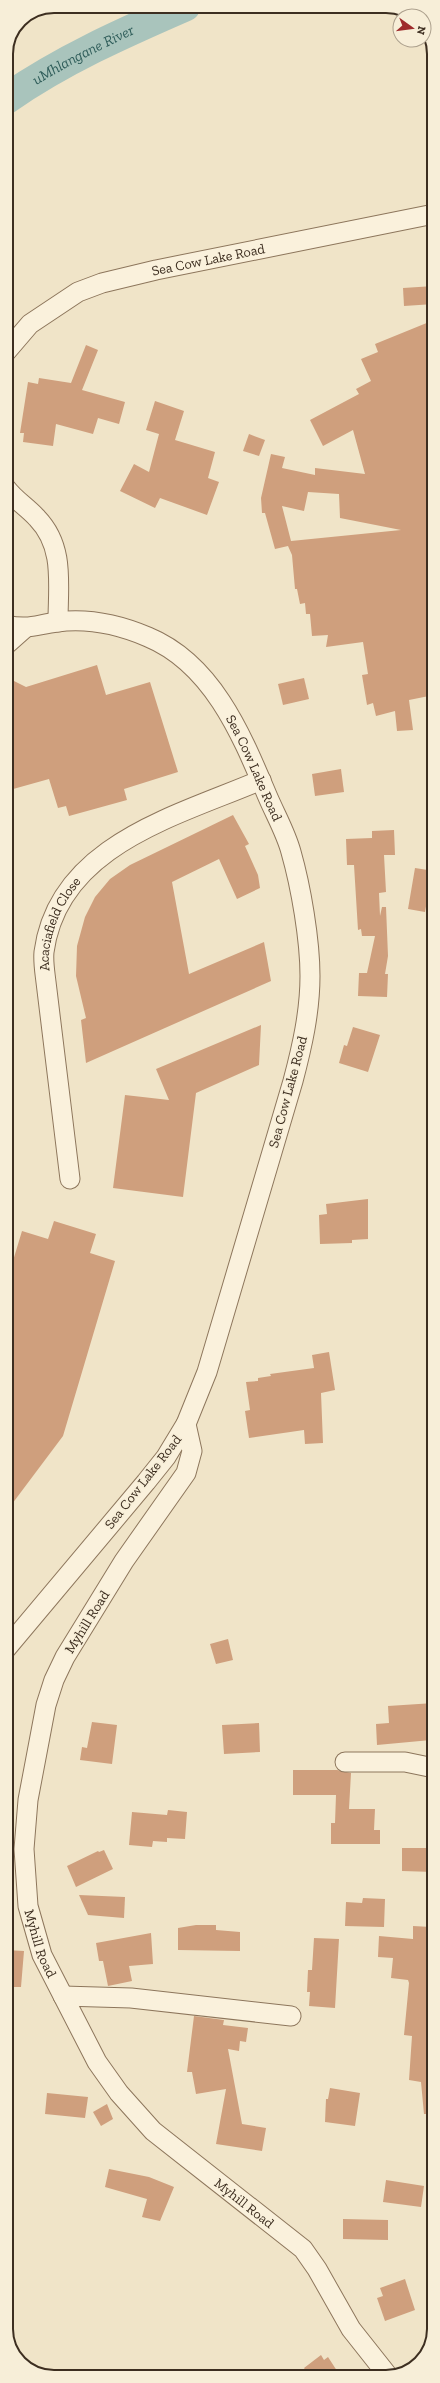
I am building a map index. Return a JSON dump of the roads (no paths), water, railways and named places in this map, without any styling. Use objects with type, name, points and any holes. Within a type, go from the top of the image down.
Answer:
[{"type":"street","name":"Sea Cow Lake Road","points":[[13,344],[30,324],[78,292],[102,283],[163,268],[427,215]]},
{"type":"street","points":[[13,497],[37,518],[49,534],[57,552],[58,622]]},
{"type":"street","name":"Sea Cow Lake Road","points":[[13,1641],[166,1457],[186,1424],[207,1372],[294,1082],[303,1043],[310,976],[308,947],[291,851],[250,753],[222,702],[188,664],[169,648],[128,629],[84,621],[58,622],[15,627]]},
{"type":"street","name":"Acaciafield Close","points":[[70,1179],[46,982],[44,952],[53,919],[74,881],[99,857],[128,836],[261,780]]},
{"type":"street","name":"Myhill Road","points":[[186,1424],[192,1451],[186,1473],[124,1561],[65,1656],[54,1680],[46,1705],[28,1800],[25,1824],[25,1882],[28,1906],[42,1955],[97,2062],[119,2093],[153,2131],[303,2248],[317,2269],[351,2329],[384,2370]]},
{"type":"street","points":[[345,1762],[405,1762],[427,1767]]},
{"type":"street","points":[[63,1996],[131,1998],[291,2016]]},
{"type":"waterway","name":"uMhlangane River","points":[[13,94],[49,72],[93,48],[169,13]]}]
